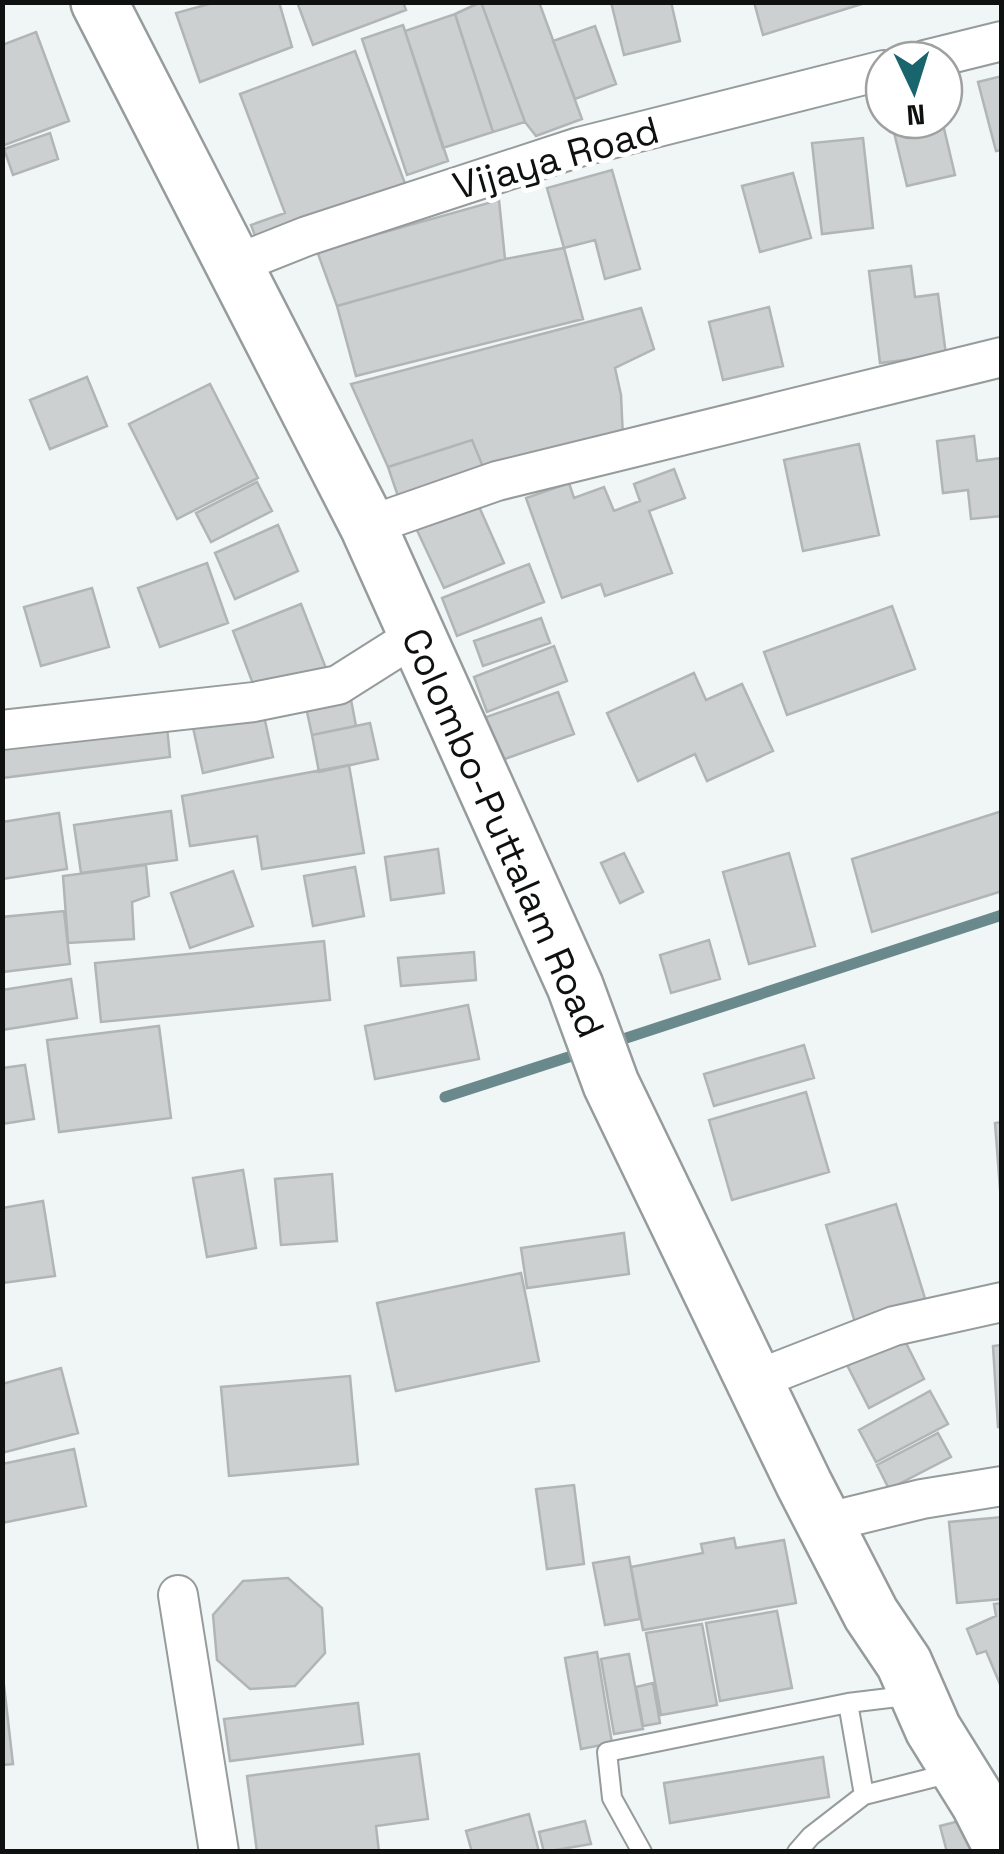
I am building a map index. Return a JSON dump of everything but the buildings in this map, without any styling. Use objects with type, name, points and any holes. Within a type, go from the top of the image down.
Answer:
[{"type":"highway","name":"Colombo-Puttalam Road","points":[[100,2],[368,526],[575,986],[611,1084],[753,1381],[872,1614],[911,1679],[933,1729],[980,1774],[1002,1848]]},
{"type":"street","points":[[964,50],[1002,41]]},
{"type":"street","name":"Vijaya Road","points":[[234,264],[307,236],[579,147],[864,75]]},
{"type":"street","points":[[368,526],[497,481],[1002,357]]},
{"type":"street","points":[[2,730],[254,702],[338,685],[417,634]]},
{"type":"street","points":[[753,1381],[894,1326],[1002,1302]]},
{"type":"street","points":[[824,1523],[922,1499],[1002,1486]]},
{"type":"street","points":[[178,1594],[219,1852]]},
{"type":"lane","points":[[642,1852],[612,1798],[607,1752],[848,1703],[911,1679]]},
{"type":"lane","points":[[848,1703],[864,1795]]},
{"type":"lane","points":[[798,1852],[811,1836],[864,1795],[980,1774]]},
{"type":"waterway","points":[[611,1043],[1002,915]]},
{"type":"waterway","points":[[445,1097],[584,1052]]}]
